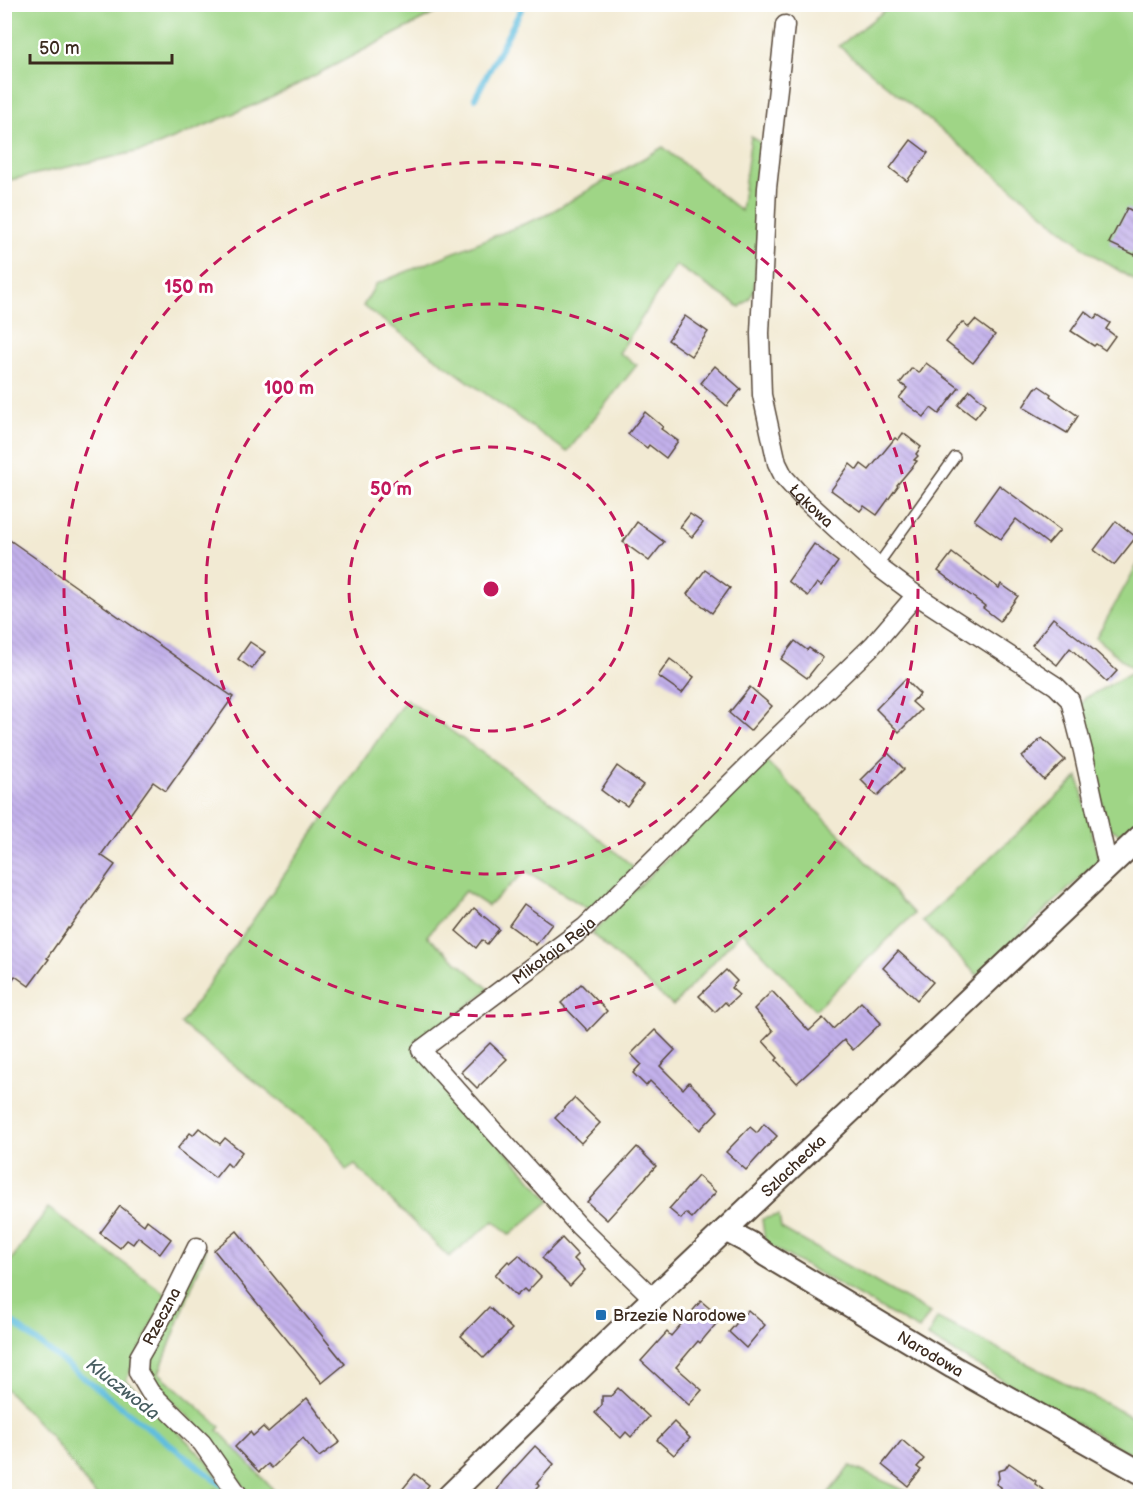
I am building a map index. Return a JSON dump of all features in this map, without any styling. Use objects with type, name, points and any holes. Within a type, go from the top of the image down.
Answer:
[{"type":"street","name":"Łąkowa","points":[[784,25],[766,188],[760,333],[762,395],[774,453],[784,477],[803,498],[877,566],[916,595],[1056,686],[1070,700],[1108,867]]},
{"type":"street","name":"Mikołaja Reja","points":[[654,1299],[579,1226],[421,1050],[585,927],[873,645],[916,595]]},
{"type":"street","name":"Szlachecka","points":[[449,1497],[592,1357],[1140,837]]},
{"type":"street","name":"Narodowa","points":[[725,1230],[952,1367],[1140,1472]]},
{"type":"street","name":"Rzeczna","points":[[197,1247],[139,1358],[138,1372],[150,1392],[202,1443],[238,1497]]},
{"type":"lane","points":[[877,566],[955,457]]},
{"type":"green space","points":[[4,5],[451,5],[273,97],[149,149],[5,181]]},
{"type":"green space","points":[[892,5],[1140,5],[1140,281],[1137,282],[1092,254],[839,46]]},
{"type":"green space","points":[[751,136],[765,146],[754,291],[740,307],[676,265],[619,353],[637,365],[567,452],[363,306],[376,284],[546,215],[663,147],[741,211]]},
{"type":"green space","points":[[1140,560],[1140,819],[1122,835],[1107,827],[1081,704],[1085,698],[1135,671],[1096,638]]},
{"type":"green space","points":[[406,699],[570,815],[634,867],[593,912],[526,871],[488,906],[465,891],[427,936],[489,989],[416,1048],[550,1201],[510,1235],[494,1221],[449,1257],[355,1165],[346,1171],[328,1139],[181,1024]]},
{"type":"green space","points":[[764,759],[844,838],[914,914],[815,1010],[742,931],[673,1006],[592,934]]},
{"type":"green space","points":[[1078,777],[1099,860],[977,975],[922,921]]},
{"type":"green space","points":[[48,1208],[166,1294],[126,1380],[208,1462],[230,1496],[223,1496],[215,1489],[213,1496],[96,1496],[51,1437],[5,1388],[4,1261],[9,1263]]},
{"type":"green space","points":[[779,1215],[781,1228],[930,1313],[919,1330],[765,1243],[762,1219]]},
{"type":"green space","points":[[202,1247],[206,1250],[159,1373],[221,1427],[218,1430],[279,1496],[250,1496],[209,1437],[150,1379],[152,1353]]},
{"type":"green space","points":[[937,1318],[1140,1421],[1140,1460],[928,1337]]},
{"type":"green space","points":[[850,1466],[917,1496],[826,1496]]},
{"type":"building","points":[[911,140],[928,153],[907,181],[890,168]]},
{"type":"building","points":[[1127,208],[1140,215],[1140,244],[1135,255],[1109,243]]},
{"type":"building","points":[[1085,311],[1095,319],[1098,315],[1110,323],[1106,329],[1115,336],[1105,350],[1096,344],[1094,346],[1071,331]]},
{"type":"building","points":[[685,316],[708,332],[691,356],[668,340]]},
{"type":"building","points":[[975,320],[995,335],[973,363],[946,342],[962,322],[969,327]]},
{"type":"building","points":[[926,363],[959,388],[939,414],[931,408],[924,417],[899,398],[907,388],[900,383],[912,368],[919,373]]},
{"type":"building","points":[[715,366],[741,389],[727,406],[701,383]]},
{"type":"building","points":[[1039,386],[1078,416],[1067,433],[1023,407]]},
{"type":"building","points":[[970,390],[986,404],[975,418],[958,405]]},
{"type":"building","points":[[645,412],[663,427],[661,429],[678,441],[666,458],[649,445],[647,448],[628,434]]},
{"type":"building","points":[[903,433],[921,447],[914,460],[917,461],[877,515],[864,506],[860,511],[831,490],[850,464],[857,470],[861,464],[869,470],[895,438],[898,440]]},
{"type":"building","points":[[999,485],[1060,530],[1048,544],[1016,519],[1001,539],[974,520]]},
{"type":"building","points":[[690,514],[703,523],[692,537],[680,527]]},
{"type":"building","points":[[1116,521],[1136,537],[1114,565],[1094,550]]},
{"type":"building","points":[[637,522],[664,542],[649,561],[623,542]]},
{"type":"building","points":[[4,536],[233,697],[166,791],[153,782],[101,855],[115,865],[68,928],[29,986],[15,976],[4,992]]},
{"type":"building","points":[[814,544],[838,562],[821,586],[817,583],[808,596],[788,581]]},
{"type":"building","points":[[952,553],[999,588],[1001,584],[1018,596],[1000,621],[983,608],[985,606],[938,571]]},
{"type":"building","points":[[705,570],[730,588],[712,613],[687,594]]},
{"type":"building","points":[[1053,618],[1117,671],[1107,682],[1070,648],[1057,665],[1032,645]]},
{"type":"building","points":[[795,641],[823,658],[807,678],[781,659]]},
{"type":"building","points":[[250,642],[265,652],[252,669],[238,659]]},
{"type":"building","points":[[670,659],[694,677],[682,693],[658,676]]},
{"type":"building","points":[[905,679],[920,694],[912,702],[921,710],[899,732],[876,709]]},
{"type":"building","points":[[750,687],[772,706],[750,731],[729,713]]},
{"type":"building","points":[[1042,738],[1065,760],[1044,780],[1022,757]]},
{"type":"building","points":[[888,753],[904,769],[877,796],[861,780]]},
{"type":"building","points":[[617,766],[643,785],[627,806],[618,800],[617,802],[601,790]]},
{"type":"building","points":[[524,904],[552,924],[536,945],[509,925]]},
{"type":"building","points":[[474,908],[499,929],[487,944],[482,940],[476,948],[456,931]]},
{"type":"building","points":[[898,951],[933,982],[917,1000],[883,968]]},
{"type":"building","points":[[726,970],[737,981],[731,988],[739,995],[728,1005],[725,1002],[715,1012],[699,996]]},
{"type":"building","points":[[581,984],[607,1011],[588,1031],[561,1003]]},
{"type":"building","points":[[772,991],[809,1031],[823,1018],[833,1029],[861,1002],[881,1023],[853,1050],[844,1040],[797,1083],[776,1060],[778,1058],[763,1041],[773,1031],[754,1009]]},
{"type":"building","points":[[655,1030],[675,1050],[660,1066],[683,1089],[689,1082],[718,1111],[700,1130],[650,1081],[646,1086],[633,1073],[641,1064],[631,1054]]},
{"type":"building","points":[[490,1043],[507,1059],[477,1088],[461,1072]]},
{"type":"building","points":[[574,1098],[600,1123],[581,1143],[555,1118]]},
{"type":"building","points":[[764,1124],[777,1136],[746,1170],[726,1152],[750,1127],[757,1133]]},
{"type":"building","points":[[199,1128],[220,1144],[225,1138],[242,1152],[231,1167],[227,1163],[215,1178],[177,1149],[190,1133],[193,1135]]},
{"type":"building","points":[[637,1147],[656,1166],[607,1220],[587,1202]]},
{"type":"building","points":[[698,1176],[716,1192],[692,1218],[686,1213],[681,1219],[669,1209]]},
{"type":"building","points":[[120,1206],[144,1225],[147,1220],[171,1239],[160,1254],[138,1237],[133,1244],[127,1240],[120,1248],[100,1233]]},
{"type":"building","points":[[237,1231],[345,1364],[322,1383],[214,1250]]},
{"type":"building","points":[[562,1238],[578,1255],[574,1259],[585,1270],[570,1286],[542,1258]]},
{"type":"building","points":[[519,1255],[541,1277],[527,1292],[524,1289],[516,1296],[495,1275],[508,1261],[510,1263]]},
{"type":"building","points":[[701,1301],[721,1318],[676,1367],[702,1390],[689,1405],[641,1361],[667,1332],[671,1336]]},
{"type":"building","points":[[489,1307],[512,1329],[484,1358],[461,1336]]},
{"type":"building","points":[[748,1310],[765,1325],[746,1348],[729,1332]]},
{"type":"building","points":[[618,1388],[649,1417],[631,1437],[626,1432],[621,1438],[595,1413],[602,1405],[602,1396],[611,1396]]},
{"type":"building","points":[[307,1398],[340,1442],[319,1457],[303,1438],[272,1468],[268,1464],[259,1472],[235,1447],[250,1432],[253,1436],[263,1427],[268,1432]]},
{"type":"building","points":[[674,1422],[690,1438],[674,1455],[657,1440]]},
{"type":"building","points":[[902,1440],[924,1459],[917,1467],[921,1470],[908,1486],[882,1465]]},
{"type":"building","points":[[535,1446],[554,1464],[537,1483],[539,1486],[529,1497],[493,1497],[503,1481]]},
{"type":"building","points":[[1009,1463],[1036,1481],[1035,1484],[1054,1497],[1014,1497],[1010,1494],[1002,1496],[1001,1487],[996,1484],[999,1478],[998,1471],[1005,1469]]},
{"type":"building","points":[[415,1474],[429,1485],[420,1497],[396,1497]]},
{"type":"waterway","points":[[475,98],[524,4]]},
{"type":"waterway","name":"Kluczwoda","points":[[4,1316],[222,1485]]},
{"type":"place","name":"Brzezie Narodowe","points":[[601,1315]]}]
